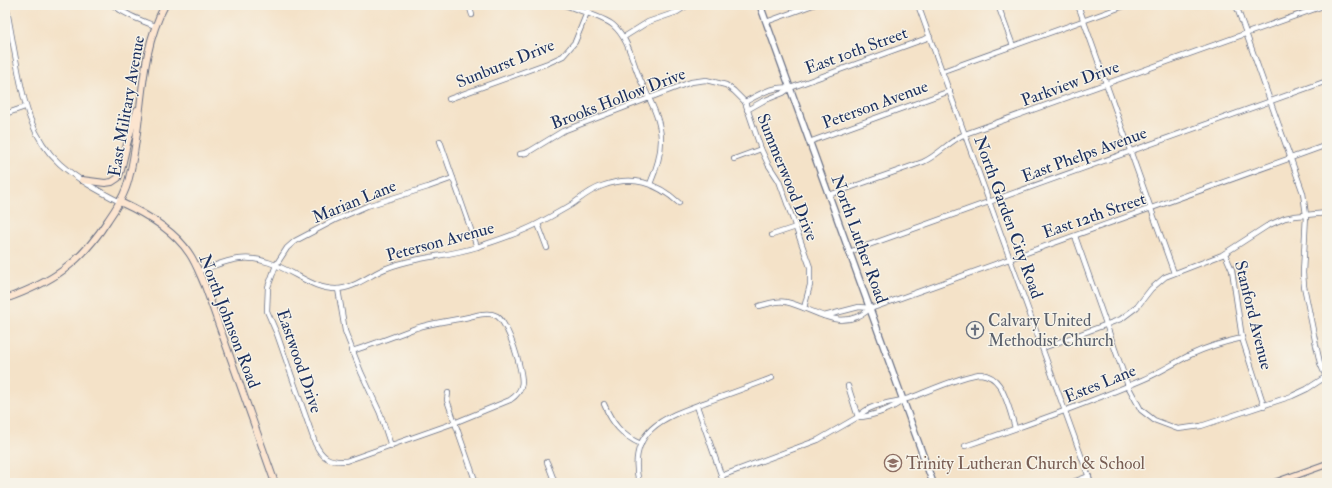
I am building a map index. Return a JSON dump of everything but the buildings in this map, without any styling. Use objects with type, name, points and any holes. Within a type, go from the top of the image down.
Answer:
[{"type":"main road","name":"East Military Avenue","points":[[5,299],[47,281],[76,260],[101,232],[120,202],[126,189],[133,162],[146,56],[155,26],[165,5]]},
{"type":"main road","points":[[82,180],[105,183],[112,182],[118,178],[132,123],[140,101]]},
{"type":"main road","name":"North Johnson Road","points":[[120,202],[153,219],[180,241],[188,251],[199,271],[275,483]]},
{"type":"main road","points":[[1274,483],[1327,464]]},
{"type":"street","name":"North Johnson Road","points":[[6,5],[25,107],[35,132],[46,149],[60,164],[82,180],[120,202]]},
{"type":"street","points":[[113,5],[122,12],[155,26]]},
{"type":"street","points":[[469,5],[472,15]]},
{"type":"street","points":[[565,5],[586,14],[596,16],[612,24],[624,37],[658,119],[661,140],[659,161],[650,184]]},
{"type":"street","name":"Sunburst Drive","points":[[448,99],[548,63],[562,56],[576,42],[590,5]]},
{"type":"street","points":[[624,37],[648,22],[677,12],[688,5]]},
{"type":"street","name":"North Luther Road","points":[[760,5],[933,483]]},
{"type":"street","points":[[766,22],[805,6],[813,5]]},
{"type":"street","name":"North Garden City Road","points":[[918,5],[1091,483]]},
{"type":"street","points":[[998,5],[1012,46]]},
{"type":"street","points":[[1078,5],[1174,273]]},
{"type":"street","points":[[942,71],[1127,5]]},
{"type":"street","points":[[1075,236],[1128,386],[1142,410],[1159,423],[1178,429],[1211,424],[1264,406],[1307,389],[1326,377],[1320,363],[1304,286],[1303,273],[1306,215],[1303,193],[1236,5]]},
{"type":"street","name":"Parkview Drive","points":[[829,196],[923,162],[933,157],[951,142],[965,134],[1326,5]]},
{"type":"street","name":"East 10th Street","points":[[790,88],[930,37]]},
{"type":"street","name":"Brooks Hollow Drive","points":[[520,154],[526,154],[563,131],[691,82],[706,80],[726,85],[745,102]]},
{"type":"street","name":"East Phelps Avenue","points":[[849,252],[1131,152],[1270,100],[1327,81]]},
{"type":"street","points":[[745,102],[782,86],[790,88]]},
{"type":"street","points":[[747,110],[763,101],[783,94],[790,88]]},
{"type":"street","name":"Peterson Avenue","points":[[810,142],[950,91]]},
{"type":"street","name":"Summerwood Drive","points":[[745,102],[761,149],[768,164],[779,181],[810,267],[810,285],[804,308]]},
{"type":"street","points":[[5,114],[25,107]]},
{"type":"street","points":[[440,141],[477,247]]},
{"type":"street","name":"East 12th Street","points":[[759,306],[776,301],[785,302],[835,320],[846,319],[863,314],[870,308],[1152,209],[1327,145]]},
{"type":"street","points":[[734,159],[761,149]]},
{"type":"street","name":"Marian Lane","points":[[276,265],[287,248],[295,241],[335,220],[367,206],[453,178]]},
{"type":"street","name":"Peterson Avenue","points":[[199,271],[240,258],[252,258],[276,265],[316,286],[327,289],[347,288],[382,270],[399,264],[456,253],[477,247],[538,224],[601,186],[615,182],[641,181],[659,187],[680,203]]},
{"type":"street","points":[[1043,348],[1121,319],[1137,307],[1156,284],[1165,277],[1225,254],[1268,226],[1285,218],[1327,213]]},
{"type":"street","points":[[538,224],[547,248]]},
{"type":"street","points":[[772,236],[796,227]]},
{"type":"street","name":"Stanford Avenue","points":[[1225,254],[1232,270],[1242,338],[1264,406]]},
{"type":"street","name":"Eastwood Drive","points":[[276,265],[268,287],[267,311],[277,334],[315,444],[323,456],[338,462],[346,462],[391,446]]},
{"type":"street","points":[[338,289],[346,331],[352,351],[380,414],[391,446],[454,423],[510,400],[517,396],[521,389],[522,375],[516,354],[502,321],[497,317],[482,314],[436,323],[417,328],[382,342],[352,351]]},
{"type":"street","name":"East 12th Street","points":[[824,316],[859,307],[870,308]]},
{"type":"street","name":"Estes Lane","points":[[965,446],[1065,411],[1128,386],[1157,373],[1190,354],[1242,338]]},
{"type":"street","points":[[721,476],[818,440],[858,417],[865,417],[897,406],[903,400],[968,377],[983,374],[991,377],[999,384],[1015,428]]},
{"type":"street","points":[[639,483],[636,464],[641,444],[657,423],[675,413],[772,378]]},
{"type":"street","points":[[848,386],[858,417]]},
{"type":"street","points":[[448,393],[446,400],[476,483]]},
{"type":"street","points":[[604,404],[615,426],[629,438],[641,444]]},
{"type":"street","points":[[697,406],[724,483]]},
{"type":"street","points":[[547,462],[555,483]]},
{"type":"street","points":[[1070,483],[1088,476]]},
{"type":"place","name":"Calvary United Methodist Church","points":[[975,330]]},
{"type":"place","name":"Trinity Lutheran Church & School","points":[[893,463]]}]
